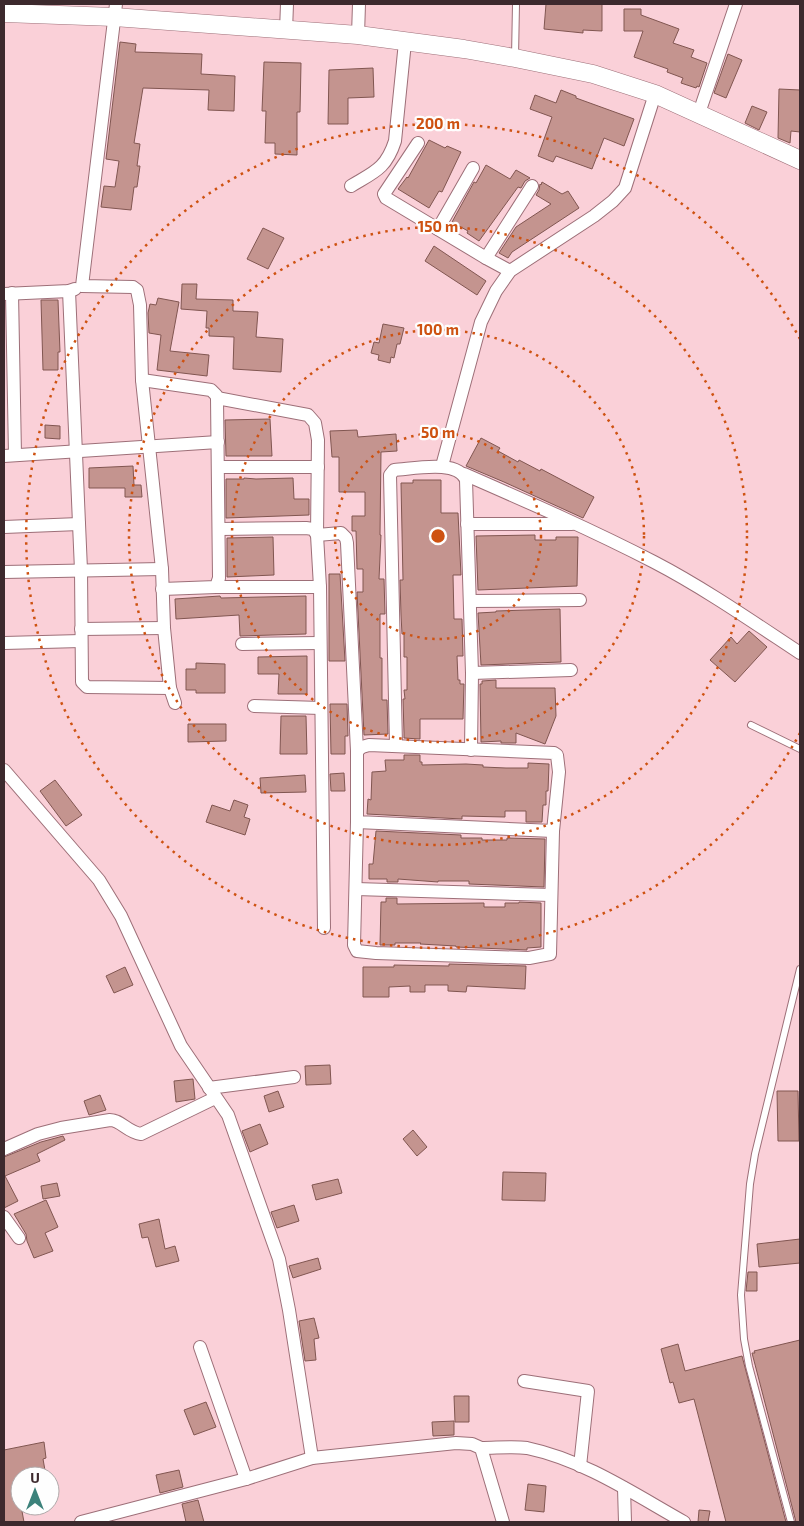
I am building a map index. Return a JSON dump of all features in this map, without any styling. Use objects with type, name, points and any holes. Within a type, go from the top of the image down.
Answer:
[{"type":"street","points":[[286,4],[286,31]]},
{"type":"street","points":[[358,35],[359,4]]},
{"type":"street","points":[[699,114],[736,4]]},
{"type":"street","points":[[82,286],[115,10]]},
{"type":"street","points":[[4,13],[115,10],[286,31],[358,35],[515,58],[593,74],[655,94],[800,160]]},
{"type":"street","points":[[351,186],[383,166],[391,152],[395,141],[405,42]]},
{"type":"street","points":[[442,466],[481,322],[496,291],[510,271],[594,216],[621,194],[625,188],[655,94]]},
{"type":"street","points":[[418,143],[384,194],[386,198],[510,271]]},
{"type":"street","points":[[438,229],[472,168]]},
{"type":"street","points":[[486,258],[532,186]]},
{"type":"street","points":[[175,703],[170,688],[164,628],[162,569],[150,446],[142,380],[140,305],[137,290],[133,286],[82,286],[69,291],[8,294],[10,456],[150,446],[218,442]]},
{"type":"street","points":[[69,291],[81,570],[82,682],[87,687],[170,688]]},
{"type":"street","points":[[142,380],[211,390],[216,395],[220,529],[220,568],[216,587]]},
{"type":"street","points":[[217,398],[308,415],[315,423],[317,431],[324,928]]},
{"type":"street","points":[[396,745],[390,475],[394,470],[442,466],[457,470],[656,563],[800,653]]},
{"type":"street","points":[[219,467],[318,467]]},
{"type":"street","points":[[464,474],[467,489],[472,673],[471,750]]},
{"type":"street","points":[[4,527],[79,524]]},
{"type":"street","points":[[467,524],[576,524]]},
{"type":"street","points":[[220,529],[306,528],[313,529],[317,536]]},
{"type":"street","points":[[317,536],[341,533],[346,538],[347,543],[357,751],[354,941],[356,951],[508,958],[529,958],[550,954],[553,831],[559,772],[557,755],[548,752],[471,750],[396,745],[369,745],[357,751]]},
{"type":"street","points":[[4,572],[162,569]]},
{"type":"street","points":[[162,589],[320,587]]},
{"type":"street","points":[[470,601],[580,600]]},
{"type":"street","points":[[4,643],[164,628]]},
{"type":"street","points":[[242,644],[320,643]]},
{"type":"street","points":[[472,673],[571,670]]},
{"type":"street","points":[[254,706],[321,708]]},
{"type":"street","points":[[4,770],[98,880],[121,916],[182,1046],[228,1116],[257,1200],[274,1240],[279,1259],[291,1320],[312,1458]]},
{"type":"street","points":[[357,822],[553,831]]},
{"type":"street","points":[[356,889],[551,895]]},
{"type":"street","points":[[4,1148],[38,1134],[110,1120],[117,1121],[132,1132],[141,1134],[212,1093],[294,1077]]},
{"type":"street","points":[[4,1217],[19,1238]]},
{"type":"street","points":[[200,1347],[246,1479]]},
{"type":"street","points":[[524,1382],[588,1390],[580,1466]]},
{"type":"street","points":[[81,1522],[246,1479],[312,1458],[456,1443],[472,1444],[481,1448],[526,1448],[561,1458],[603,1476],[684,1522]]},
{"type":"street","points":[[481,1448],[502,1522]]},
{"type":"street","points":[[624,1488],[625,1522]]},
{"type":"lane","points":[[515,58],[516,4]]},
{"type":"lane","points":[[751,725],[800,749]]},
{"type":"lane","points":[[791,1522],[749,1366],[744,1339],[741,1295],[750,1184],[755,1154],[800,969]]},
{"type":"building","points":[[546,4],[602,4],[602,31],[583,30],[583,33],[544,29]]},
{"type":"building","points":[[624,9],[641,9],[641,15],[679,29],[673,43],[694,50],[691,57],[707,63],[699,87],[697,86],[696,88],[681,83],[683,78],[667,72],[668,69],[634,57],[643,31],[624,31]]},
{"type":"building","points":[[120,42],[136,44],[135,52],[202,54],[201,74],[235,76],[234,111],[208,110],[209,90],[143,88],[134,143],[140,144],[137,166],[140,166],[137,187],[134,187],[131,210],[101,207],[104,186],[115,187],[119,161],[106,159]]},
{"type":"building","points":[[728,54],[742,60],[726,98],[714,93]]},
{"type":"building","points":[[264,62],[301,63],[300,112],[297,112],[297,155],[275,154],[275,143],[265,143],[266,111],[262,111]]},
{"type":"building","points":[[373,68],[374,97],[348,98],[348,124],[328,124],[329,70]]},
{"type":"building","points":[[779,89],[800,90],[800,132],[791,131],[790,143],[778,138]]},
{"type":"building","points":[[561,90],[576,96],[576,98],[634,119],[624,146],[604,138],[592,169],[556,156],[553,162],[538,156],[552,117],[530,109],[535,95],[556,103]]},
{"type":"building","points":[[752,106],[767,112],[759,130],[745,123]]},
{"type":"building","points":[[429,140],[445,148],[447,146],[461,152],[442,192],[439,191],[429,208],[398,189],[408,178]]},
{"type":"building","points":[[486,165],[510,179],[516,170],[530,178],[525,181],[521,188],[518,187],[479,241],[467,233],[468,231],[452,222],[474,182],[476,183]]},
{"type":"building","points":[[542,182],[562,194],[568,191],[579,208],[512,252],[508,258],[499,253],[516,227],[551,204],[536,195]]},
{"type":"building","points":[[263,228],[284,238],[268,269],[247,259]]},
{"type":"building","points":[[434,246],[486,281],[477,295],[425,261]]},
{"type":"building","points":[[182,284],[197,284],[196,299],[233,300],[233,311],[258,312],[256,337],[283,339],[281,372],[233,369],[234,337],[209,336],[209,328],[206,328],[207,311],[181,309]]},
{"type":"building","points":[[158,298],[179,302],[170,351],[209,355],[207,376],[157,370],[161,335],[149,333],[148,313],[150,304],[156,305]]},
{"type":"building","points":[[41,300],[58,300],[60,352],[58,352],[58,370],[43,370]]},
{"type":"building","points":[[383,324],[404,328],[400,344],[397,344],[394,358],[391,357],[390,363],[378,360],[379,355],[371,353],[374,342],[379,343]]},
{"type":"building","points":[[270,419],[272,456],[226,456],[225,420]]},
{"type":"building","points":[[45,425],[60,426],[60,439],[45,438]]},
{"type":"building","points":[[357,430],[358,437],[396,434],[397,451],[381,452],[379,579],[384,579],[385,614],[380,614],[380,658],[382,658],[382,700],[387,700],[388,734],[364,735],[357,592],[363,592],[363,569],[357,569],[356,531],[352,531],[352,516],[365,516],[365,492],[339,492],[339,457],[332,457],[330,431]]},
{"type":"building","points":[[481,438],[500,448],[498,451],[518,462],[519,460],[540,471],[541,469],[594,497],[583,518],[466,466]]},
{"type":"building","points":[[133,466],[134,485],[141,485],[142,497],[125,497],[125,488],[89,488],[89,468]]},
{"type":"building","points":[[293,478],[294,499],[309,499],[309,515],[226,518],[226,479]]},
{"type":"building","points":[[413,480],[441,480],[441,513],[458,513],[461,575],[453,575],[454,619],[462,619],[463,656],[457,656],[458,680],[460,680],[460,684],[464,684],[463,719],[420,719],[420,739],[404,738],[403,699],[405,699],[404,690],[407,690],[407,657],[404,657],[404,634],[402,634],[401,615],[400,580],[403,580],[401,483],[413,483]]},
{"type":"building","points":[[535,535],[535,540],[556,540],[556,537],[578,537],[577,586],[478,590],[476,536]]},
{"type":"building","points":[[273,537],[274,575],[227,577],[227,538]]},
{"type":"building","points":[[329,574],[340,574],[345,661],[329,661]]},
{"type":"building","points":[[220,596],[221,598],[306,596],[306,634],[240,636],[239,615],[176,619],[175,599]]},
{"type":"building","points":[[560,609],[561,662],[481,665],[478,613]]},
{"type":"building","points":[[749,631],[767,647],[735,682],[710,660],[731,637],[737,644]]},
{"type":"building","points":[[307,656],[307,694],[278,694],[279,674],[258,674],[258,657]]},
{"type":"building","points":[[196,663],[225,664],[225,693],[196,693],[196,690],[186,690],[186,669],[196,669]]},
{"type":"building","points":[[496,680],[496,688],[555,688],[556,716],[545,744],[516,733],[516,743],[501,743],[501,741],[481,742],[480,684],[482,684],[482,681]]},
{"type":"building","points":[[330,704],[347,704],[348,736],[345,736],[345,754],[331,754]]},
{"type":"building","points":[[281,716],[306,716],[307,754],[280,754]]},
{"type":"building","points":[[188,724],[226,724],[226,741],[188,742]]},
{"type":"building","points":[[404,755],[420,755],[422,765],[466,764],[483,765],[483,767],[528,768],[528,763],[549,764],[548,791],[546,791],[546,805],[543,805],[542,822],[526,822],[526,811],[505,811],[505,817],[462,816],[462,819],[367,814],[368,799],[371,800],[372,772],[386,771],[385,760],[404,760]]},
{"type":"building","points":[[344,773],[345,791],[331,791],[330,774]]},
{"type":"building","points":[[305,775],[306,792],[261,793],[260,778]]},
{"type":"building","points":[[55,780],[82,815],[66,826],[40,791]]},
{"type":"building","points":[[234,800],[248,805],[244,817],[250,819],[245,835],[206,822],[212,805],[230,811]]},
{"type":"building","points":[[376,831],[461,835],[461,838],[482,838],[482,840],[507,840],[507,838],[545,839],[544,887],[469,884],[469,881],[438,882],[398,879],[398,882],[387,882],[387,879],[369,879],[369,864],[373,864]]},
{"type":"building","points":[[386,898],[397,898],[397,904],[484,903],[484,907],[505,907],[505,903],[519,902],[541,903],[541,947],[527,948],[527,950],[456,947],[421,943],[380,945],[381,902],[386,902]]},
{"type":"building","points":[[449,964],[526,966],[525,989],[467,986],[466,992],[448,991],[448,985],[425,985],[425,992],[410,992],[410,986],[389,987],[389,997],[363,997],[363,967],[394,967],[394,965],[449,966]]},
{"type":"building","points":[[125,967],[133,985],[114,993],[106,976]]},
{"type":"building","points":[[330,1065],[331,1084],[306,1085],[305,1066]]},
{"type":"building","points":[[193,1079],[195,1099],[176,1102],[174,1081]]},
{"type":"building","points":[[278,1091],[284,1107],[269,1112],[264,1096]]},
{"type":"building","points":[[777,1091],[798,1091],[799,1141],[778,1141]]},
{"type":"building","points":[[100,1095],[106,1110],[89,1115],[84,1101]]},
{"type":"building","points":[[260,1124],[268,1144],[250,1152],[242,1131]]},
{"type":"building","points":[[413,1130],[427,1147],[417,1156],[403,1139]]},
{"type":"building","points":[[63,1136],[65,1140],[37,1154],[40,1161],[5,1176],[18,1201],[4,1208],[4,1157],[41,1142]]},
{"type":"building","points":[[503,1172],[546,1173],[545,1201],[502,1200]]},
{"type":"building","points":[[338,1179],[342,1193],[316,1200],[312,1185]]},
{"type":"building","points":[[57,1183],[60,1196],[43,1199],[41,1186]]},
{"type":"building","points":[[46,1200],[58,1227],[45,1233],[53,1251],[34,1258],[26,1234],[14,1214]]},
{"type":"building","points":[[294,1205],[299,1221],[277,1228],[271,1212]]},
{"type":"building","points":[[159,1219],[165,1249],[175,1246],[179,1261],[156,1267],[148,1237],[142,1238],[139,1224]]},
{"type":"building","points":[[800,1239],[800,1263],[759,1267],[757,1244]]},
{"type":"building","points":[[318,1258],[321,1269],[293,1278],[289,1266]]},
{"type":"building","points":[[748,1272],[757,1272],[757,1291],[746,1291]]},
{"type":"building","points":[[314,1318],[319,1338],[314,1339],[316,1360],[305,1361],[299,1321]]},
{"type":"building","points":[[800,1340],[800,1522],[796,1522],[752,1353]]},
{"type":"building","points":[[678,1344],[685,1371],[742,1356],[786,1522],[726,1522],[694,1399],[679,1403],[673,1382],[670,1383],[661,1349]]},
{"type":"building","points":[[454,1396],[469,1396],[469,1422],[455,1422]]},
{"type":"building","points":[[206,1402],[216,1427],[194,1435],[184,1410]]},
{"type":"building","points":[[454,1421],[454,1435],[433,1436],[432,1422]]},
{"type":"building","points":[[44,1442],[46,1458],[43,1459],[44,1466],[10,1466],[10,1516],[23,1516],[24,1522],[4,1522],[4,1450]]},
{"type":"building","points":[[179,1470],[183,1487],[160,1493],[156,1475]]},
{"type":"building","points":[[528,1484],[546,1486],[544,1512],[525,1510]]},
{"type":"building","points":[[198,1500],[204,1522],[186,1522],[182,1504]]},
{"type":"building","points":[[699,1510],[710,1511],[708,1522],[698,1522]]}]
